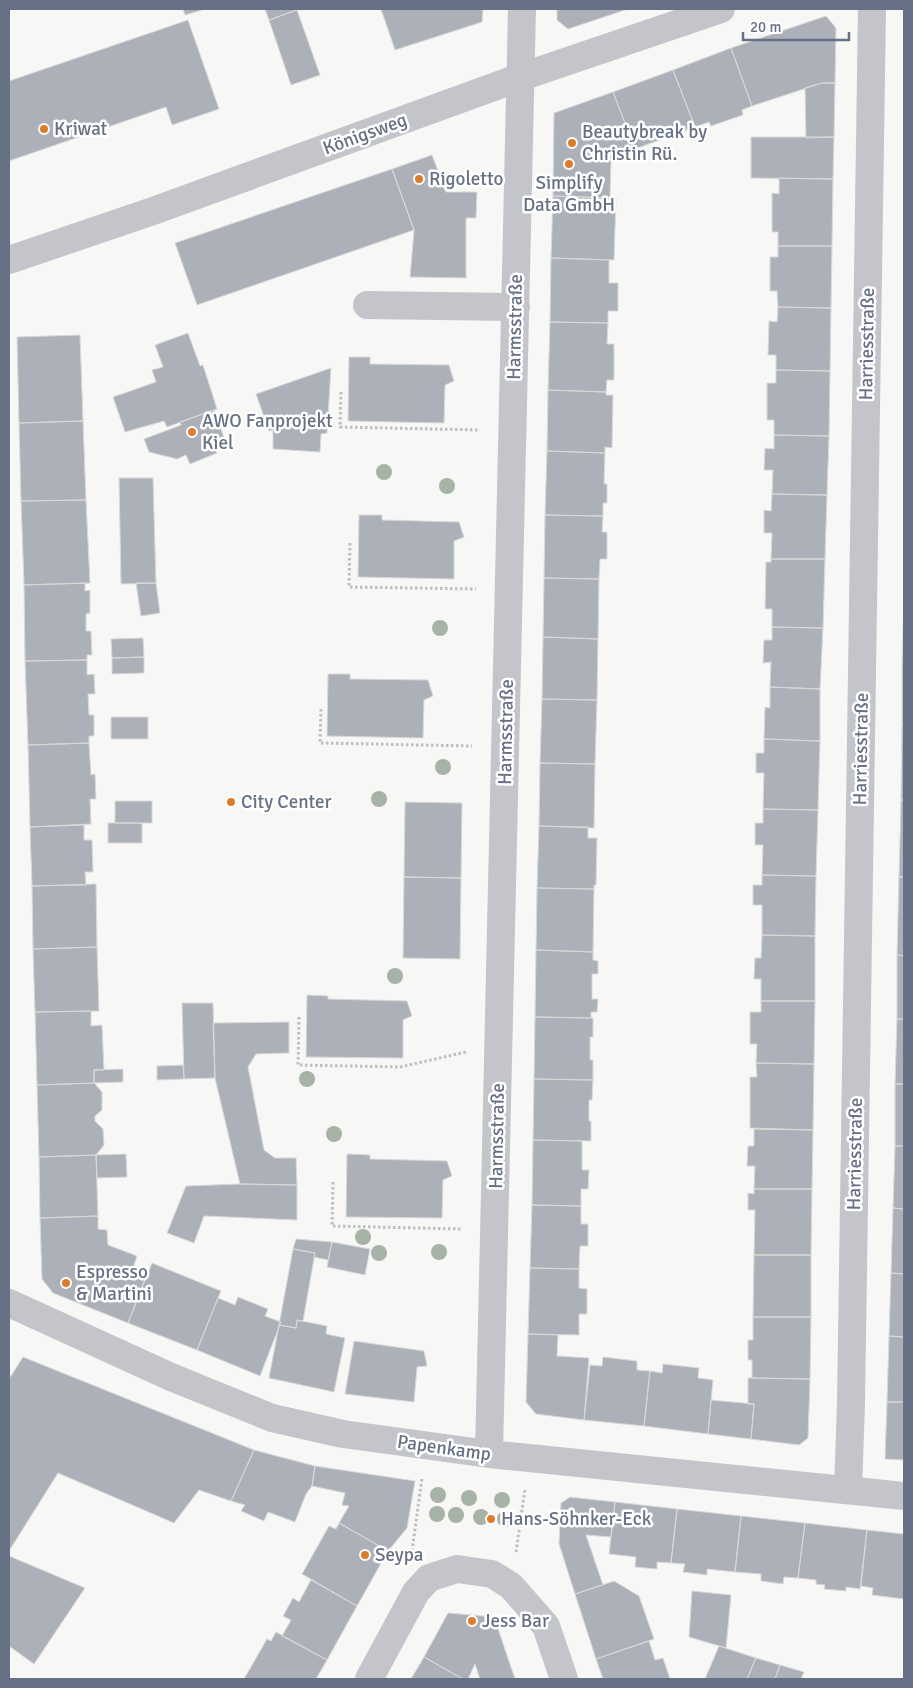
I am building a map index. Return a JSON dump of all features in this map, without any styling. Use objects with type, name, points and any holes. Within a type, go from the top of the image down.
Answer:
[{"type":"street","name":"Harmsstraße","points":[[489,1454],[522,9]]},
{"type":"street","name":"Königsweg","points":[[9,260],[161,208],[520,77],[721,9]]},
{"type":"street","name":"Harriesstraße","points":[[848,1490],[852,1363],[872,9]]},
{"type":"street","points":[[367,305],[516,308]]},
{"type":"street","name":"Papenkamp","points":[[9,1303],[171,1377],[272,1418],[343,1434],[529,1459],[904,1496]]},
{"type":"street","points":[[369,1679],[416,1592],[430,1578],[458,1569],[492,1574],[511,1586],[546,1626],[564,1679]]},
{"type":"path","points":[[341,392],[340,427],[450,429]]},
{"type":"path","points":[[350,543],[350,587],[452,589]]},
{"type":"path","points":[[321,709],[320,743],[444,745]]},
{"type":"path","points":[[299,1017],[298,1065],[400,1067],[499,1045]]},
{"type":"path","points":[[333,1182],[332,1226],[436,1228]]},
{"type":"path","points":[[416,1592],[412,1554],[426,1446]]},
{"type":"path","points":[[511,1586],[529,1459]]},
{"type":"building","points":[[183,9],[205,9],[185,15]]},
{"type":"building","points":[[265,9],[299,9],[269,20]]},
{"type":"building","points":[[381,9],[483,9],[482,22],[395,50]]},
{"type":"building","points":[[557,9],[628,9],[568,29],[557,20]]},
{"type":"building","points":[[297,10],[320,75],[291,85],[269,20]]},
{"type":"building","points":[[826,16],[836,28],[835,83],[822,83],[752,106],[731,48]]},
{"type":"building","points":[[188,20],[219,109],[172,125],[166,107],[9,161],[9,81]]},
{"type":"building","points":[[731,48],[752,106],[742,110],[743,115],[711,126],[709,122],[695,127],[673,70]]},
{"type":"building","points":[[673,70],[695,127],[635,149],[613,92]]},
{"type":"building","points":[[822,83],[835,83],[834,137],[806,138],[805,88]]},
{"type":"building","points":[[613,92],[635,149],[611,158],[610,198],[553,196],[554,113]]},
{"type":"building","points":[[751,137],[834,137],[833,179],[751,178]]},
{"type":"building","points":[[432,155],[446,192],[477,192],[476,218],[466,218],[466,278],[410,277],[414,230],[392,169]]},
{"type":"building","points":[[392,169],[414,230],[197,305],[175,243]]},
{"type":"building","points":[[779,178],[833,179],[832,246],[778,246],[778,232],[772,232],[772,193],[779,194]]},
{"type":"building","points":[[553,196],[616,198],[614,260],[551,258]]},
{"type":"building","points":[[778,246],[832,246],[831,308],[778,307],[777,291],[770,291],[770,257],[778,257]]},
{"type":"building","points":[[551,258],[609,260],[609,283],[618,283],[618,311],[608,311],[608,323],[550,322]]},
{"type":"building","points":[[778,307],[831,308],[830,371],[776,370],[776,355],[768,355],[769,321],[777,322]]},
{"type":"building","points":[[550,322],[608,323],[607,344],[614,344],[614,380],[607,380],[606,392],[548,390]]},
{"type":"building","points":[[188,333],[200,366],[203,365],[217,409],[167,427],[164,421],[125,432],[113,397],[156,382],[152,370],[163,367],[155,345]]},
{"type":"building","points":[[80,335],[83,421],[19,423],[17,337]]},
{"type":"building","points":[[349,357],[370,357],[370,364],[449,365],[454,381],[445,385],[444,423],[348,421]]},
{"type":"building","points":[[331,368],[327,433],[321,434],[320,452],[273,449],[273,430],[269,431],[256,394]]},
{"type":"building","points":[[776,370],[830,371],[829,436],[774,435],[774,420],[767,420],[767,383],[776,383]]},
{"type":"building","points":[[548,390],[606,392],[606,395],[613,395],[612,448],[605,447],[605,453],[547,451]]},
{"type":"building","name":"AWO Fanprojekt Kiel","points":[[214,410],[225,440],[214,444],[217,453],[190,464],[186,455],[177,459],[149,452],[144,439],[181,425],[180,422]]},
{"type":"building","points":[[83,421],[86,500],[21,501],[19,423]]},
{"type":"building","points":[[774,435],[829,436],[827,495],[772,494],[773,470],[764,470],[765,448],[774,449]]},
{"type":"building","points":[[547,451],[605,453],[604,484],[607,484],[607,503],[603,503],[603,516],[545,515]]},
{"type":"building","points":[[119,478],[153,478],[156,583],[121,584]]},
{"type":"building","points":[[772,494],[827,495],[825,559],[771,559],[772,533],[764,533],[764,510],[771,511]]},
{"type":"building","points":[[86,500],[90,583],[24,585],[21,501]]},
{"type":"building","points":[[359,515],[382,515],[382,520],[459,522],[464,537],[454,541],[454,579],[358,577]]},
{"type":"building","points":[[545,515],[603,516],[602,532],[607,532],[607,559],[600,559],[599,579],[544,578]]},
{"type":"building","points":[[771,559],[825,559],[823,628],[772,627],[772,609],[765,609],[766,562],[771,562]]},
{"type":"building","points":[[544,578],[599,579],[598,639],[543,637]]},
{"type":"building","points":[[85,583],[85,591],[90,590],[90,613],[86,614],[86,631],[91,631],[92,655],[87,655],[87,660],[25,661],[24,585]]},
{"type":"building","points":[[136,583],[156,583],[160,613],[141,616]]},
{"type":"building","points":[[904,601],[904,663],[902,663]]},
{"type":"building","points":[[772,627],[823,628],[820,689],[770,687],[771,662],[763,663],[764,640],[772,640]]},
{"type":"building","points":[[543,637],[598,639],[597,700],[542,699]]},
{"type":"building","points":[[143,638],[144,657],[112,658],[111,639]]},
{"type":"building","points":[[144,657],[144,673],[112,674],[112,658]]},
{"type":"building","points":[[87,660],[87,675],[94,674],[95,694],[88,694],[89,715],[94,715],[94,736],[89,736],[89,743],[28,745],[25,661]]},
{"type":"building","points":[[902,663],[904,663],[904,724],[902,724]]},
{"type":"building","points":[[328,674],[350,674],[350,679],[428,680],[433,696],[424,700],[423,738],[327,736]]},
{"type":"building","points":[[770,687],[820,689],[820,741],[764,739],[765,707],[770,708]]},
{"type":"building","points":[[542,699],[597,700],[595,764],[540,763]]},
{"type":"building","points":[[111,717],[148,717],[148,739],[111,739]]},
{"type":"building","points":[[902,724],[904,724],[904,800],[901,800]]},
{"type":"building","points":[[764,739],[820,741],[818,810],[763,809],[764,773],[756,773],[756,753],[764,753]]},
{"type":"building","points":[[89,743],[91,775],[95,774],[96,799],[90,799],[91,824],[30,827],[28,745]]},
{"type":"building","points":[[540,763],[595,764],[594,828],[539,826]]},
{"type":"building","points":[[901,800],[904,800],[904,877],[899,877]]},
{"type":"building","points":[[115,801],[152,801],[152,823],[115,823]]},
{"type":"building","points":[[405,802],[462,803],[461,878],[404,877]]},
{"type":"building","points":[[763,809],[818,810],[816,876],[762,875],[763,845],[755,845],[755,823],[763,823]]},
{"type":"building","points":[[108,823],[142,823],[142,843],[108,843]]},
{"type":"building","points":[[84,825],[84,840],[92,840],[93,872],[85,872],[86,885],[32,886],[30,827]]},
{"type":"building","points":[[539,826],[588,827],[588,838],[597,838],[596,885],[594,885],[594,889],[537,888]]},
{"type":"building","points":[[762,875],[816,876],[815,936],[762,935],[762,905],[753,905],[753,885],[762,885]]},
{"type":"building","points":[[404,877],[461,878],[460,959],[403,958]]},
{"type":"building","points":[[899,877],[904,877],[904,956],[897,955]]},
{"type":"building","points":[[96,884],[97,947],[33,949],[32,886]]},
{"type":"building","points":[[537,888],[594,889],[593,952],[536,950]]},
{"type":"building","points":[[762,935],[815,936],[815,1001],[761,1001],[761,979],[754,979],[755,958],[761,958]]},
{"type":"building","points":[[97,947],[99,1011],[35,1012],[33,949]]},
{"type":"building","points":[[536,950],[593,952],[593,960],[598,961],[598,974],[592,974],[592,999],[598,999],[597,1012],[591,1012],[591,1018],[535,1017]]},
{"type":"building","points":[[897,955],[904,956],[904,1019],[897,1019]]},
{"type":"building","points":[[307,995],[328,996],[328,999],[407,1001],[412,1016],[403,1020],[403,1058],[306,1057]]},
{"type":"building","points":[[761,1001],[815,1001],[814,1064],[756,1063],[757,1044],[750,1044],[750,1012],[761,1012]]},
{"type":"building","points":[[182,1003],[213,1003],[215,1078],[184,1079]]},
{"type":"building","points":[[91,1011],[91,1026],[102,1025],[104,1070],[94,1070],[94,1083],[37,1085],[35,1012]]},
{"type":"building","points":[[535,1017],[593,1018],[593,1037],[590,1037],[590,1060],[593,1060],[593,1080],[534,1079]]},
{"type":"building","points":[[897,1019],[904,1019],[904,1084],[895,1084]]},
{"type":"building","points":[[289,1022],[289,1053],[256,1054],[248,1067],[264,1150],[275,1158],[296,1158],[297,1185],[240,1184],[215,1078],[213,1023]]},
{"type":"building","points":[[756,1063],[814,1064],[813,1130],[750,1128],[750,1077],[757,1077]]},
{"type":"building","points":[[183,1065],[184,1079],[157,1080],[157,1066]]},
{"type":"building","points":[[123,1069],[123,1082],[94,1083],[94,1070]]},
{"type":"building","points":[[534,1079],[593,1080],[592,1100],[589,1100],[591,1141],[533,1140]]},
{"type":"building","points":[[94,1083],[102,1092],[102,1110],[95,1116],[95,1121],[103,1129],[104,1145],[96,1155],[39,1157],[37,1085]]},
{"type":"building","points":[[895,1084],[904,1084],[904,1146],[895,1146]]},
{"type":"building","points":[[754,1129],[813,1130],[812,1189],[754,1189],[755,1166],[747,1166],[748,1146],[754,1146]]},
{"type":"building","points":[[533,1140],[582,1141],[582,1170],[589,1170],[588,1189],[581,1189],[581,1206],[532,1205]]},
{"type":"building","points":[[895,1146],[904,1146],[904,1209],[893,1208]]},
{"type":"building","points":[[126,1154],[127,1177],[97,1178],[96,1155]]},
{"type":"building","points":[[347,1154],[370,1155],[370,1159],[447,1161],[452,1176],[443,1180],[442,1218],[346,1217]]},
{"type":"building","points":[[96,1155],[98,1216],[40,1218],[39,1157]]},
{"type":"building","points":[[240,1184],[297,1185],[297,1220],[204,1216],[194,1243],[167,1233],[186,1186]]},
{"type":"building","points":[[754,1189],[812,1189],[811,1255],[754,1255],[755,1210],[748,1210],[748,1193],[754,1194]]},
{"type":"building","points":[[532,1205],[581,1206],[581,1224],[588,1224],[588,1246],[580,1246],[579,1269],[530,1268]]},
{"type":"building","points":[[893,1208],[904,1209],[904,1274],[891,1273]]},
{"type":"building","points":[[98,1216],[98,1229],[107,1230],[108,1245],[137,1256],[134,1265],[148,1271],[128,1323],[53,1293],[42,1279],[40,1218]]},
{"type":"building","points":[[296,1239],[332,1242],[328,1260],[314,1257],[315,1253],[293,1249]]},
{"type":"building","points":[[332,1242],[370,1249],[365,1275],[327,1267]]},
{"type":"building","points":[[293,1249],[315,1253],[303,1321],[297,1320],[296,1328],[279,1325]]},
{"type":"building","points":[[754,1255],[811,1255],[811,1317],[753,1317]]},
{"type":"building","points":[[152,1263],[221,1291],[197,1350],[128,1323]]},
{"type":"building","points":[[530,1268],[579,1269],[579,1288],[587,1289],[587,1314],[579,1314],[579,1335],[528,1334]]},
{"type":"building","points":[[891,1273],[904,1274],[904,1337],[889,1336]]},
{"type":"building","points":[[238,1297],[268,1309],[265,1316],[281,1322],[260,1376],[197,1350],[218,1298],[235,1305]]},
{"type":"building","points":[[753,1317],[811,1317],[810,1379],[752,1378],[752,1360],[748,1360],[748,1340],[753,1340]]},
{"type":"building","points":[[297,1320],[327,1326],[326,1334],[345,1338],[334,1392],[269,1378],[279,1325],[296,1328]]},
{"type":"building","points":[[528,1334],[558,1335],[557,1356],[589,1358],[584,1420],[536,1414],[526,1402]]},
{"type":"building","points":[[889,1336],[904,1337],[904,1402],[887,1402]]},
{"type":"building","points":[[354,1341],[424,1351],[427,1366],[417,1367],[414,1402],[345,1394]]},
{"type":"building","points":[[23,1357],[254,1450],[231,1501],[199,1490],[174,1523],[58,1473],[9,1551],[9,1379]]},
{"type":"building","points":[[603,1357],[637,1361],[637,1370],[650,1371],[644,1426],[584,1420],[590,1365],[602,1366]]},
{"type":"building","points":[[663,1364],[699,1368],[698,1378],[713,1380],[708,1434],[644,1426],[650,1371],[662,1373]]},
{"type":"building","points":[[748,1378],[810,1379],[808,1438],[799,1445],[751,1439],[754,1404],[748,1404]]},
{"type":"building","points":[[711,1400],[754,1404],[751,1439],[708,1434]]},
{"type":"building","points":[[887,1402],[904,1402],[904,1460],[885,1459]]},
{"type":"building","points":[[254,1450],[315,1466],[312,1486],[306,1494],[295,1522],[268,1512],[264,1521],[241,1511],[245,1505],[231,1501]]},
{"type":"building","points":[[315,1466],[415,1481],[407,1528],[388,1551],[339,1523],[349,1506],[342,1505],[345,1493],[312,1486]]},
{"type":"building","points":[[570,1497],[615,1502],[611,1537],[586,1535],[603,1585],[575,1594],[559,1544],[561,1503]]},
{"type":"building","points":[[615,1502],[677,1509],[671,1563],[657,1562],[657,1569],[635,1567],[636,1557],[609,1554]]},
{"type":"building","points":[[677,1509],[741,1516],[735,1572],[707,1569],[707,1575],[683,1572],[685,1564],[671,1563]]},
{"type":"building","points":[[741,1516],[805,1523],[798,1578],[784,1577],[783,1584],[761,1581],[761,1574],[735,1572]]},
{"type":"building","points":[[339,1523],[388,1551],[357,1606],[302,1574],[329,1526],[336,1529]]},
{"type":"building","points":[[805,1523],[867,1530],[860,1589],[846,1587],[846,1591],[824,1589],[825,1585],[816,1584],[816,1580],[798,1578]]},
{"type":"building","points":[[867,1530],[904,1534],[904,1599],[872,1595],[873,1588],[861,1586]]},
{"type":"building","points":[[9,1556],[85,1588],[34,1664],[9,1646]]},
{"type":"building","points":[[311,1580],[357,1606],[327,1660],[282,1636],[291,1620],[283,1616],[293,1598],[299,1602]]},
{"type":"building","points":[[614,1581],[639,1596],[654,1639],[596,1659],[575,1594]]},
{"type":"building","points":[[692,1591],[731,1595],[726,1648],[689,1637]]},
{"type":"building","points":[[448,1613],[494,1617],[515,1679],[480,1679],[475,1664],[468,1679],[463,1679],[424,1657]]},
{"type":"building","points":[[276,1632],[327,1660],[316,1679],[244,1679],[267,1639],[271,1641]]},
{"type":"building","points":[[649,1641],[655,1660],[663,1658],[670,1679],[603,1679],[596,1659]]},
{"type":"building","points":[[719,1646],[756,1658],[747,1679],[705,1679]]},
{"type":"building","points":[[424,1657],[463,1679],[411,1679]]},
{"type":"building","points":[[756,1658],[780,1665],[775,1679],[747,1679]]},
{"type":"building","points":[[780,1665],[804,1672],[801,1679],[775,1679]]},
{"type":"place","name":"Kriwat","points":[[44,129]]},
{"type":"place","name":"Beautybreak by Christin Rü.","points":[[572,143]]},
{"type":"place","name":"Simplify Data GmbH","points":[[569,164]]},
{"type":"place","name":"Rigoletto","points":[[419,179]]},
{"type":"place","name":"AWO Fanprojekt Kiel","points":[[192,432]]},
{"type":"place","name":"City Center","points":[[231,802]]},
{"type":"place","name":"Espresso & Martini","points":[[66,1283]]},
{"type":"place","name":"Hans-Söhnker-Eck","points":[[491,1519]]},
{"type":"place","name":"Seypa","points":[[365,1555]]},
{"type":"place","name":"Jess Bar","points":[[472,1621]]}]
